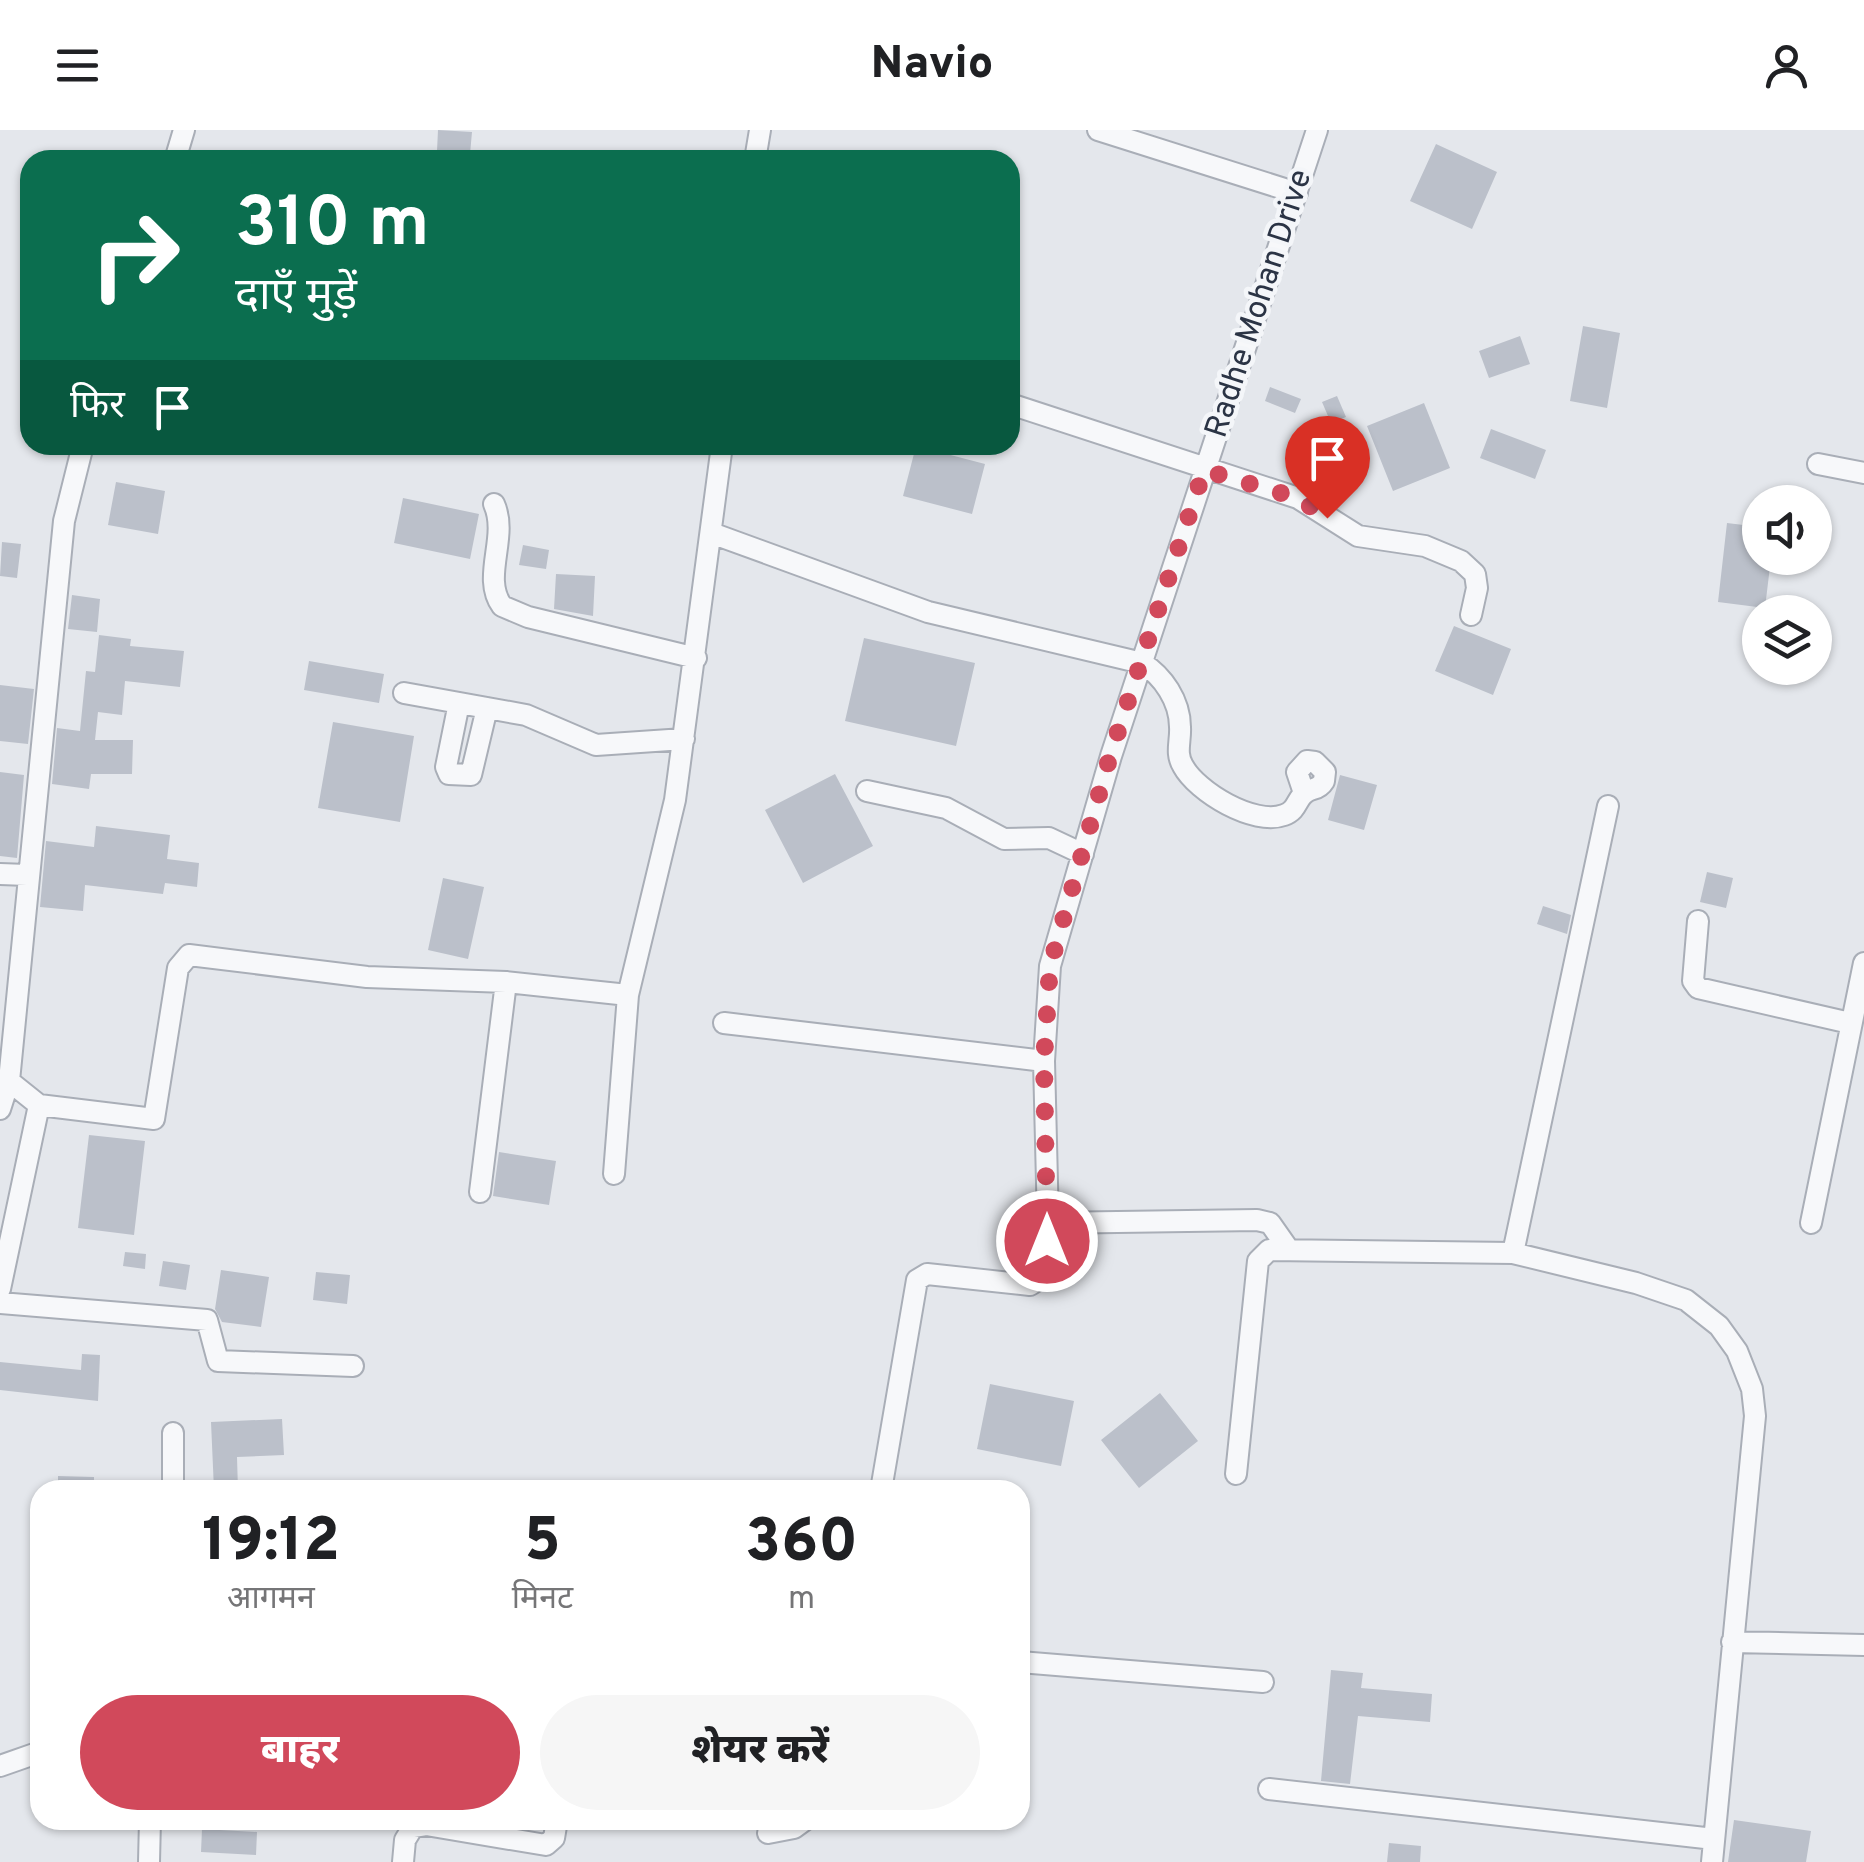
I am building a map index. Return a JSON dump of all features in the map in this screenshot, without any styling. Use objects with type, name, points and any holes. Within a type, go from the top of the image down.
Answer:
[{"type":"street","points":[[1098,130],[1298,193]]},
{"type":"street","name":"Radhe Mohan Drive","points":[[883,1480],[917,1280],[927,1274],[1030,1285],[1044,1276],[1048,1224],[1044,1060],[1050,966],[1142,662],[1317,130]]},
{"type":"street","points":[[1020,407],[1298,498],[1358,536],[1425,546],[1461,561],[1474,574],[1477,588],[1471,614]]},
{"type":"street","points":[[0,1109],[10,1081],[64,522],[81,455]]},
{"type":"street","points":[[614,1174],[628,996],[663,863],[714,534],[721,455]]},
{"type":"street","points":[[1818,464],[1864,473]]},
{"type":"street","points":[[494,504],[502,526],[495,589],[502,606],[528,617],[696,658]]},
{"type":"street","points":[[714,534],[928,612],[1142,662],[1156,672],[1168,689],[1180,722],[1180,759],[1190,775],[1224,801],[1265,816],[1294,810],[1304,792]]},
{"type":"street","points":[[404,693],[538,719],[596,745],[684,740]]},
{"type":"street","points":[[459,703],[446,767],[450,774],[464,778],[471,775],[487,708]]},
{"type":"street","points":[[868,791],[956,811],[1004,839],[1040,836],[1083,854]]},
{"type":"street","points":[[1513,1253],[1608,806]]},
{"type":"street","points":[[0,874],[27,875]]},
{"type":"street","points":[[1698,922],[1693,981],[1698,988],[1850,1023]]},
{"type":"street","points":[[10,1081],[39,1106],[141,1121],[154,1119],[178,968],[189,955],[368,977],[506,982],[628,996]]},
{"type":"street","points":[[1811,1222],[1864,963]]},
{"type":"street","points":[[480,1192],[506,982]]},
{"type":"street","points":[[724,1023],[1044,1060]]},
{"type":"street","points":[[0,1289],[3,1258],[39,1106]]},
{"type":"street","points":[[1048,1224],[1257,1220],[1270,1223],[1289,1250]]},
{"type":"street","points":[[1236,1474],[1258,1261],[1270,1250],[1513,1253],[1636,1283],[1686,1300],[1720,1326],[1752,1389],[1755,1416],[1712,1862]]},
{"type":"street","points":[[0,1303],[207,1320],[218,1361],[353,1366]]},
{"type":"street","points":[[173,1432],[173,1480]]},
{"type":"street","points":[[1732,1642],[1864,1645]]},
{"type":"street","points":[[1030,1663],[1263,1682]]},
{"type":"street","points":[[0,1766],[30,1756]]},
{"type":"street","points":[[1269,1790],[1714,1838]]},
{"type":"street","points":[[149,1862],[150,1830]]},
{"type":"street","points":[[403,1862],[410,1830]]},
{"type":"street","points":[[456,1830],[546,1845],[554,1838],[555,1830]]},
{"type":"street","points":[[768,1834],[785,1830]]},
{"type":"building","points":[[438,130],[472,132],[470,150],[437,150]]},
{"type":"building","points":[[1436,144],[1497,172],[1472,229],[1410,201]]},
{"type":"building","points":[[1583,326],[1620,333],[1607,408],[1570,401]]},
{"type":"building","points":[[1520,336],[1530,364],[1489,378],[1479,351]]},
{"type":"building","points":[[1270,387],[1301,399],[1295,413],[1265,401]]},
{"type":"building","points":[[1337,396],[1346,417],[1331,423],[1322,402]]},
{"type":"building","points":[[1424,403],[1450,468],[1393,491],[1367,426]]},
{"type":"building","points":[[1491,429],[1546,450],[1535,479],[1480,458]]},
{"type":"building","points":[[914,455],[950,455],[985,464],[972,514],[903,496]]},
{"type":"building","points":[[1321,469],[1347,478],[1343,491],[1316,482]]},
{"type":"building","points":[[116,482],[165,491],[158,534],[108,525]]},
{"type":"building","points":[[403,498],[479,514],[470,559],[394,543]]},
{"type":"building","points":[[1727,523],[1742,525],[1742,575],[1769,575],[1767,595],[1742,595],[1742,605],[1718,602]]},
{"type":"building","points":[[2,542],[21,544],[17,578],[0,576]]},
{"type":"building","points":[[523,545],[549,550],[546,569],[519,565]]},
{"type":"building","points":[[556,574],[595,576],[593,616],[554,609]]},
{"type":"building","points":[[72,595],[100,599],[97,632],[68,629]]},
{"type":"building","points":[[1454,626],[1511,649],[1493,695],[1435,671]]},
{"type":"building","points":[[99,635],[131,639],[130,646],[184,651],[180,687],[125,681],[122,715],[98,712],[95,740],[133,740],[132,774],[91,774],[89,789],[52,784],[57,728],[80,731],[86,671],[95,672]]},
{"type":"building","points":[[864,638],[975,663],[956,746],[845,721]]},
{"type":"building","points":[[309,661],[384,674],[379,703],[304,690]]},
{"type":"building","points":[[0,685],[34,689],[28,744],[0,741]]},
{"type":"building","points":[[333,722],[414,736],[400,822],[318,808]]},
{"type":"building","points":[[0,772],[24,775],[17,858],[0,856]]},
{"type":"building","points":[[835,774],[873,846],[803,883],[765,810]]},
{"type":"building","points":[[1340,775],[1377,785],[1364,830],[1328,820]]},
{"type":"building","points":[[96,826],[170,835],[167,859],[199,863],[197,887],[165,883],[163,894],[85,885],[83,911],[40,907],[46,841],[94,847]]},
{"type":"building","points":[[1707,872],[1733,878],[1726,908],[1700,902]]},
{"type":"building","points":[[443,878],[484,887],[468,959],[428,950]]},
{"type":"building","points":[[1543,906],[1571,915],[1567,934],[1537,924]]},
{"type":"building","points":[[89,1135],[145,1141],[134,1235],[78,1228]]},
{"type":"building","points":[[499,1152],[556,1161],[549,1205],[493,1196]]},
{"type":"building","points":[[125,1252],[146,1254],[145,1269],[123,1266]]},
{"type":"building","points":[[163,1261],[190,1265],[186,1290],[159,1286]]},
{"type":"building","points":[[221,1270],[269,1277],[261,1327],[222,1322],[215,1309]]},
{"type":"building","points":[[316,1272],[350,1275],[347,1304],[313,1300]]},
{"type":"building","points":[[82,1354],[100,1355],[98,1401],[0,1390],[0,1362],[81,1370]]},
{"type":"building","points":[[990,1384],[1074,1401],[1061,1466],[977,1449]]},
{"type":"building","points":[[1160,1393],[1198,1441],[1139,1488],[1101,1440]]},
{"type":"building","points":[[282,1419],[284,1455],[237,1457],[238,1480],[214,1480],[211,1422]]},
{"type":"building","points":[[58,1476],[94,1477],[94,1480],[58,1480]]},
{"type":"building","points":[[1331,1670],[1363,1673],[1361,1688],[1432,1694],[1430,1722],[1358,1716],[1350,1784],[1321,1781]]},
{"type":"building","points":[[1734,1820],[1811,1831],[1806,1862],[1728,1862]]},
{"type":"building","points":[[202,1830],[257,1832],[256,1855],[201,1852]]},
{"type":"building","points":[[1389,1843],[1421,1846],[1420,1862],[1387,1862]]},
{"type":"route","points":[[1047,1241],[1044,1060],[1050,966],[1110,756],[1204,470],[1298,498],[1327,518]]}]
